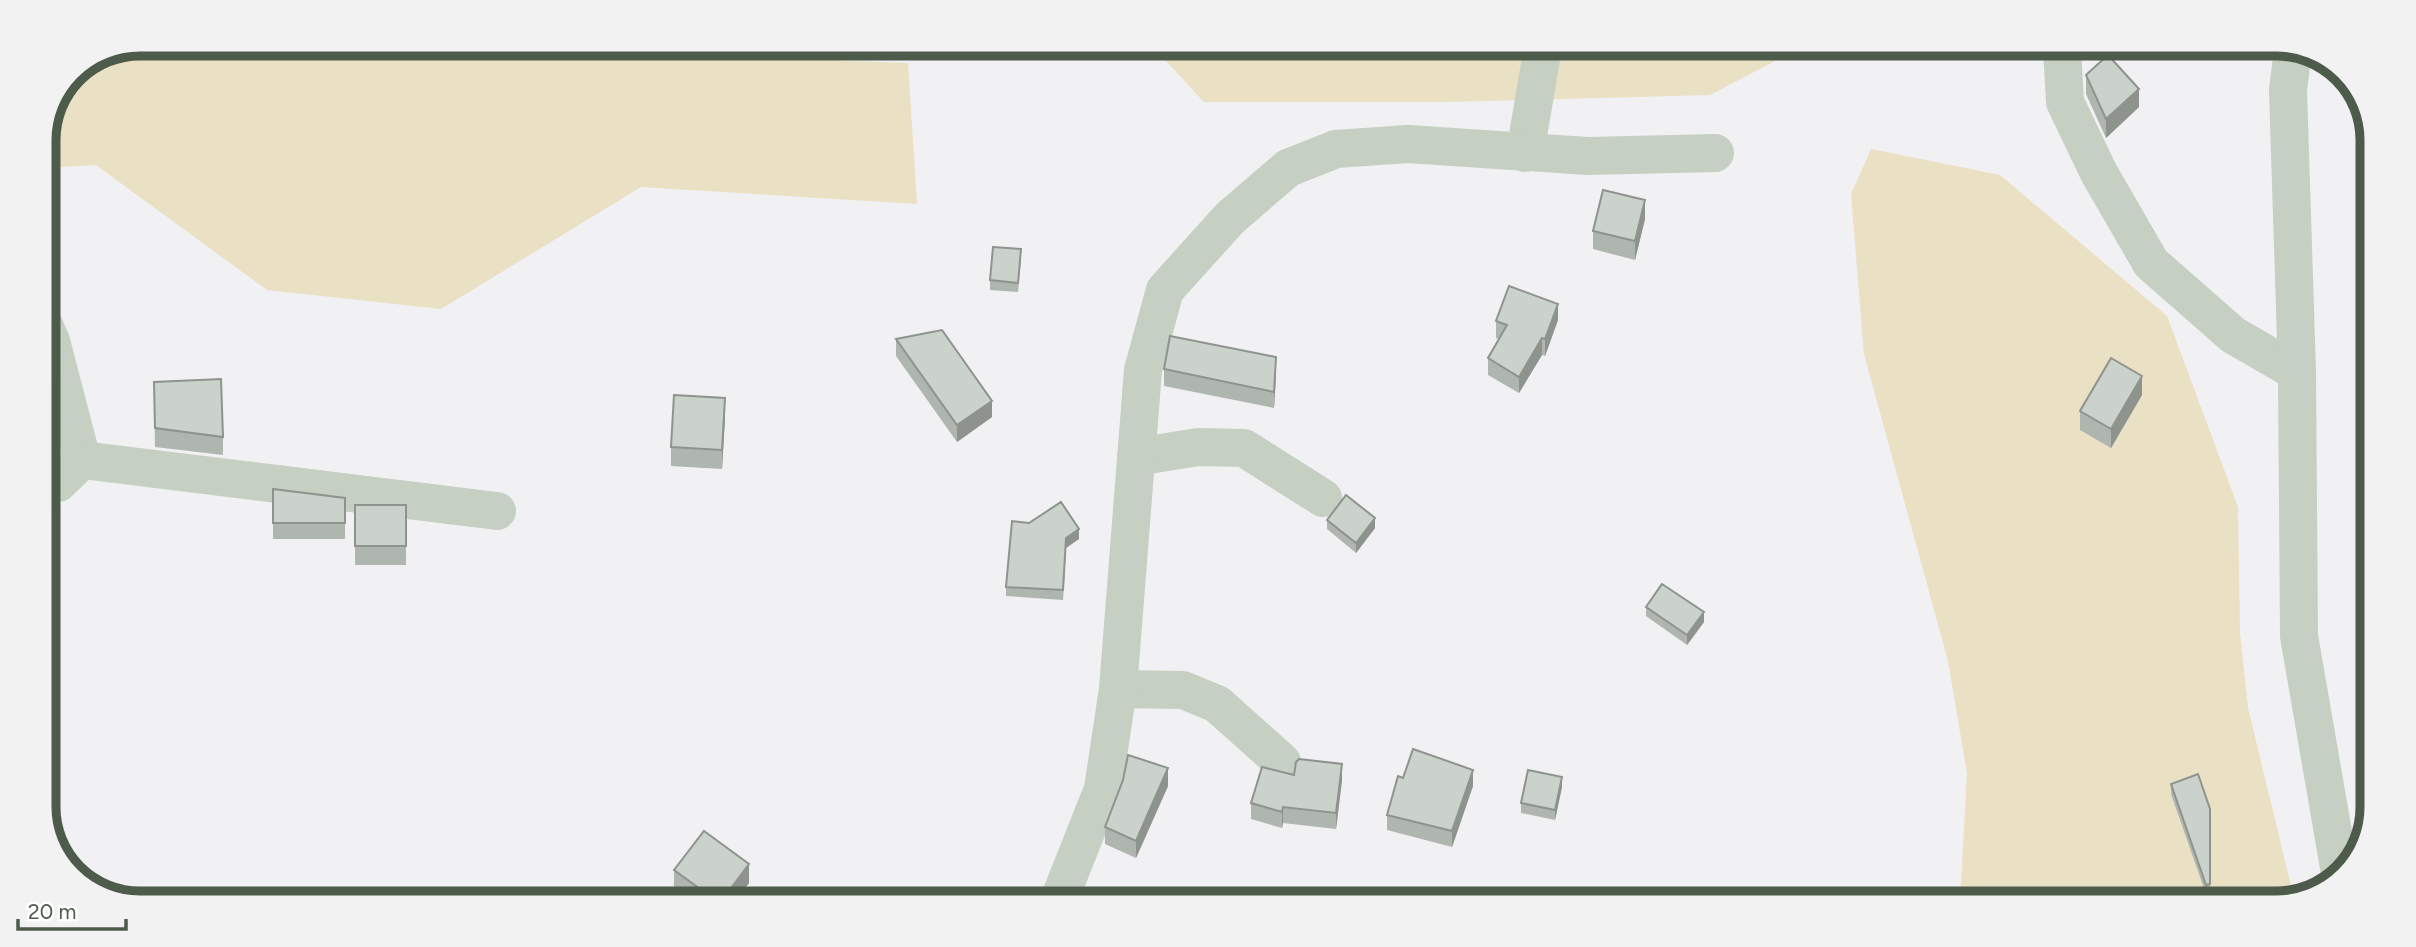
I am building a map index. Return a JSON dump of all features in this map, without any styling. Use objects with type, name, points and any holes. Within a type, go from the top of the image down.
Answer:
[{"type":"street","points":[[1525,153],[1541,56]]},
{"type":"street","points":[[2062,56],[2064,102],[2099,173],[2151,263],[2233,335],[2297,372]]},
{"type":"street","points":[[2292,58],[2288,90],[2297,372],[2299,636],[2338,864]]},
{"type":"street","points":[[1063,891],[1103,789],[1118,689],[1143,370],[1165,290],[1230,218],[1288,168],[1336,149],[1396,145],[1588,156],[1714,153]]},
{"type":"street","points":[[56,360],[82,460]]},
{"type":"street","points":[[1136,457],[1198,447],[1244,448],[1323,498]]},
{"type":"street","points":[[56,483],[82,460]]},
{"type":"street","points":[[82,460],[497,511]]},
{"type":"street","points":[[1118,689],[1183,690],[1217,704],[1282,762]]},
{"type":"shaded area","points":[[732,56],[908,63],[917,204],[641,187],[441,309],[267,290],[96,165],[56,167],[58,123],[62,108],[80,80],[108,62],[123,58]]},
{"type":"shaded area","points":[[1161,56],[1785,56],[1710,95],[1446,102],[1204,102]]},
{"type":"shaded area","points":[[1871,149],[2000,175],[2167,316],[2238,507],[2240,633],[2248,708],[2292,889],[1961,891],[1967,773],[1948,661],[1864,354],[1851,194]]},
{"type":"building","points":[[2109,56],[2139,89],[2106,119],[2086,75]]},
{"type":"building","points":[[1603,190],[1645,200],[1635,241],[1593,231]]},
{"type":"building","points":[[993,247],[1021,249],[1018,283],[990,280]]},
{"type":"building","points":[[1509,286],[1558,304],[1545,339],[1542,338],[1519,377],[1488,358],[1507,325],[1496,321]]},
{"type":"building","points":[[942,330],[992,401],[957,425],[896,339]]},
{"type":"building","points":[[1170,336],[1276,357],[1274,392],[1164,369]]},
{"type":"building","points":[[2111,358],[2142,376],[2111,429],[2080,411]]},
{"type":"building","points":[[221,379],[223,437],[155,428],[154,382]]},
{"type":"building","points":[[674,395],[725,398],[722,450],[671,447]]},
{"type":"building","points":[[273,489],[345,498],[345,523],[273,523]]},
{"type":"building","points":[[1346,495],[1375,518],[1356,543],[1327,520]]},
{"type":"building","points":[[1061,502],[1079,529],[1066,538],[1063,590],[1006,587],[1012,521],[1029,523]]},
{"type":"building","points":[[355,505],[406,505],[406,546],[355,546]]},
{"type":"building","points":[[1662,584],[1704,612],[1687,635],[1646,607]]},
{"type":"building","points":[[1413,749],[1473,770],[1452,831],[1387,815],[1398,776],[1403,778]]},
{"type":"building","points":[[1128,755],[1168,768],[1136,841],[1105,827],[1123,780]]},
{"type":"building","points":[[1299,759],[1342,764],[1336,813],[1283,807],[1282,812],[1251,803],[1262,767],[1294,775]]},
{"type":"building","points":[[1528,770],[1562,777],[1555,810],[1521,803]]},
{"type":"building","points":[[2198,774],[2210,809],[2210,884],[2206,885],[2171,784]]},
{"type":"building","points":[[704,831],[749,864],[729,891],[703,891],[674,870]]}]
